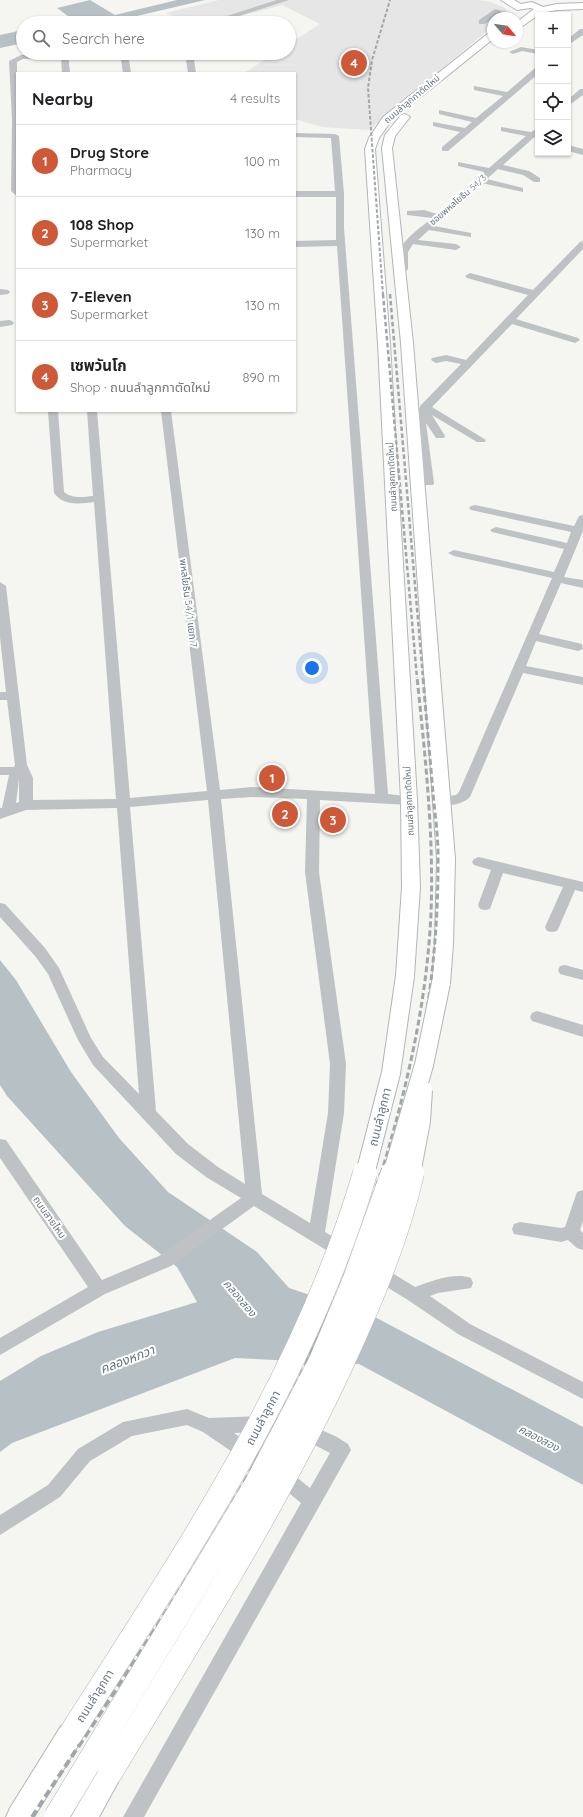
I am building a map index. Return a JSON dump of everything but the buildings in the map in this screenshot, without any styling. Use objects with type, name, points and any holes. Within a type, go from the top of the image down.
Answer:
[{"type":"main road","points":[[506,0],[516,4],[520,8],[520,12]]},
{"type":"main road","points":[[548,0],[583,5]]},
{"type":"main road","points":[[575,0],[583,1]]},
{"type":"main road","points":[[520,8],[526,5],[533,5],[540,8],[538,11]]},
{"type":"main road","points":[[523,22],[538,11],[557,7],[583,5]]},
{"type":"main road","name":"ถนนลำลูกกาตัดใหม่","points":[[405,976],[411,888],[409,800],[384,344],[370,154],[372,143],[381,126],[390,116],[487,39]]},
{"type":"main road","name":"ถนนลำลูกกาตัดใหม่","points":[[424,1065],[441,983],[446,886],[442,801],[407,343],[387,148],[388,139],[395,127],[406,116],[490,48]]},
{"type":"main road","points":[[384,344],[407,343]]},
{"type":"main road","name":"ถนนลำลูกกา","points":[[19,1817],[230,1478],[269,1408],[312,1318],[346,1231],[372,1150],[392,1065],[405,976]]},
{"type":"main road","points":[[84,1817],[252,1537],[318,1416],[338,1373],[389,1252],[399,1221],[420,1139],[424,1065]]},
{"type":"main road","points":[[56,1817],[253,1492],[310,1382],[339,1321],[366,1251],[392,1175],[424,1065]]},
{"type":"street","points":[[232,16],[285,0]]},
{"type":"street","points":[[482,22],[498,11]]},
{"type":"street","points":[[571,41],[583,31]]},
{"type":"street","points":[[513,52],[522,49],[535,51]]},
{"type":"street","points":[[16,60],[13,61],[16,120],[16,192]]},
{"type":"street","points":[[65,60],[66,72]]},
{"type":"street","points":[[125,60],[127,72]]},
{"type":"street","points":[[190,60],[192,72]]},
{"type":"street","points":[[445,149],[535,73]]},
{"type":"street","points":[[477,88],[509,95]]},
{"type":"street","points":[[571,101],[583,90]]},
{"type":"street","points":[[571,101],[583,102]]},
{"type":"street","points":[[442,112],[478,121]]},
{"type":"street","points":[[436,124],[466,132]]},
{"type":"street","points":[[504,129],[534,136]]},
{"type":"street","points":[[296,135],[335,136],[340,194],[341,243],[382,798]]},
{"type":"street","name":"ซอยพหลโยธิน 54/3","points":[[404,281],[403,252],[406,245],[494,168],[534,136]]},
{"type":"street","points":[[571,149],[583,152]]},
{"type":"street","points":[[460,164],[526,173],[538,180]]},
{"type":"street","points":[[480,180],[520,190]]},
{"type":"street","points":[[296,194],[340,194]]},
{"type":"street","points":[[424,213],[426,202]]},
{"type":"street","points":[[410,213],[424,213],[438,217]]},
{"type":"street","points":[[427,227],[468,235]]},
{"type":"street","points":[[411,241],[456,247]]},
{"type":"street","points":[[296,244],[341,243]]},
{"type":"street","points":[[429,483],[420,416],[424,408],[583,244]]},
{"type":"street","points":[[470,276],[535,294]]},
{"type":"street","points":[[510,320],[575,340]]},
{"type":"street","points":[[436,360],[446,358],[468,364]]},
{"type":"street","points":[[424,408],[440,436]]},
{"type":"street","points":[[424,408],[482,440]]},
{"type":"street","points":[[53,412],[60,493],[62,497],[69,500],[98,499]]},
{"type":"street","points":[[92,412],[148,1112]]},
{"type":"street","name":"พหลโยธิน 54/1 แยก 7","points":[[166,412],[214,795],[254,1197]]},
{"type":"street","points":[[475,508],[578,530]]},
{"type":"street","points":[[442,801],[460,800],[465,794],[583,518]]},
{"type":"street","points":[[496,530],[570,547]]},
{"type":"street","points":[[454,553],[583,584]]},
{"type":"street","points":[[0,586],[14,694],[21,769],[26,778],[26,805]]},
{"type":"street","points":[[532,636],[578,647]]},
{"type":"street","points":[[518,668],[583,681]]},
{"type":"street","points":[[0,696],[14,694]]},
{"type":"street","points":[[0,771],[21,769]]},
{"type":"street","points":[[4,812],[13,779],[21,769]]},
{"type":"street","points":[[4,812],[26,805],[124,803],[252,792],[409,800]]},
{"type":"street","points":[[314,794],[312,872],[338,1064],[336,1113],[316,1235]]},
{"type":"street","points":[[479,862],[577,886],[552,927]]},
{"type":"street","points":[[485,906],[499,866]]},
{"type":"street","points":[[0,908],[40,952],[54,972],[85,1040],[98,1061],[182,1149],[212,1172],[414,1295],[464,1329],[583,1391]]},
{"type":"street","points":[[565,970],[583,975]]},
{"type":"street","points":[[537,1017],[583,1031]]},
{"type":"street","name":"ถนนสายไหม","points":[[0,1146],[99,1289]]},
{"type":"street","points":[[0,1347],[99,1289],[165,1261],[254,1197]]},
{"type":"street","points":[[520,1229],[577,1237],[583,1197]]},
{"type":"street","points":[[414,1295],[437,1286],[465,1283]]},
{"type":"street","points":[[0,1526],[54,1491],[84,1455],[129,1428],[187,1417],[209,1426],[279,1474],[312,1501]]},
{"type":"street","points":[[133,1817],[233,1643],[266,1580],[342,1450],[315,1435],[293,1427],[247,1423],[209,1426]]},
{"type":"shaded area","points":[[219,0],[478,0],[491,2],[505,8],[507,12],[487,12],[487,31],[369,130],[322,127],[296,119],[296,72],[246,72],[264,60],[296,60],[296,39],[320,24],[282,5],[242,16],[174,16],[166,13]]},
{"type":"water","points":[[90,0],[115,15],[177,0],[205,0],[137,16],[68,16],[57,8]]},
{"type":"water","points":[[16,32],[16,45],[0,48],[0,35]]},
{"type":"water","points":[[0,960],[16,980],[71,1072],[119,1138],[168,1192],[257,1252],[289,1288],[373,1316],[583,1427],[583,1485],[359,1364],[235,1358],[12,1443],[0,1452],[0,1381],[41,1356],[98,1332],[197,1302],[177,1267],[125,1226],[7,1096],[0,1085]]},
{"type":"railway","points":[[383,295],[368,88],[372,60],[390,0]]},
{"type":"railway","points":[[383,294],[417,678]]},
{"type":"railway","points":[[390,294],[423,678]]},
{"type":"railway","points":[[381,1174],[399,1109],[414,1045],[429,946],[432,883],[430,824],[426,765],[417,677]]},
{"type":"railway","points":[[391,1174],[402,1134],[419,1055],[426,1016],[435,937],[438,847],[423,677]]},
{"type":"railway","points":[[32,1817],[183,1586],[275,1427],[315,1345],[351,1260],[381,1173]]},
{"type":"railway","points":[[48,1817],[142,1667],[226,1528],[282,1430],[308,1381],[354,1279],[374,1227],[391,1173]]},
{"type":"place","name":"เซพวันโก","points":[[354,63]]},
{"type":"place","name":"Drug Store","points":[[272,778]]},
{"type":"place","name":"108 Shop","points":[[285,814]]},
{"type":"place","name":"7-Eleven","points":[[333,820]]},
{"type":"water label","name":"คลองสอง","points":[[240,1298]]},
{"type":"water label","name":"คลองหกวา","points":[[127,1359]]},
{"type":"water label","name":"คลองสอง","points":[[539,1438]]}]
